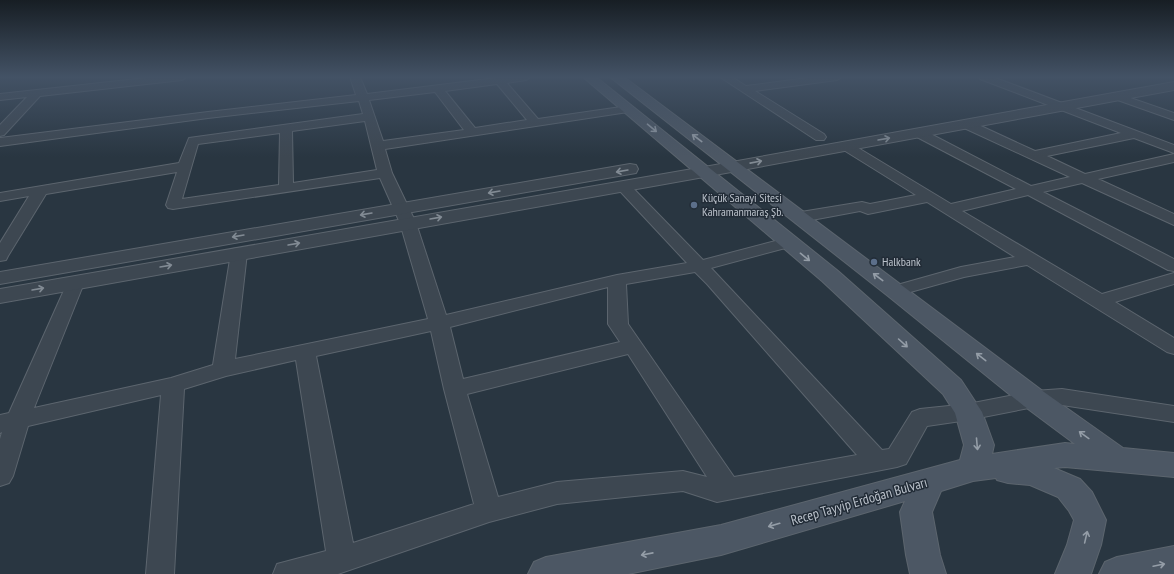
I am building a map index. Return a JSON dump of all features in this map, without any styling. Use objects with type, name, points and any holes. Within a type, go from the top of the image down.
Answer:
[{"type":"main road","points":[[622,104],[787,243],[830,276],[952,387],[968,412],[978,445],[973,469],[1033,473],[1069,488],[1081,502],[1090,520],[1084,545],[1073,574]]},
{"type":"main road","points":[[654,104],[729,157],[801,218],[1034,399],[1116,458]]},
{"type":"main road","name":"Recep Tayyip Erdoğan Bulvarı","points":[[546,574],[721,540],[973,469],[1065,455],[1116,458],[1174,465]]},
{"type":"main road","points":[[928,574],[923,555],[916,512],[929,481]]},
{"type":"main road","points":[[1117,574],[1174,562]]},
{"type":"street","points":[[0,132],[27,104]]},
{"type":"street","points":[[0,142],[208,115],[310,104]]},
{"type":"street","points":[[365,104],[385,173],[405,216],[439,323],[455,389],[489,511]]},
{"type":"street","points":[[450,104],[472,132]]},
{"type":"street","points":[[519,104],[535,123]]},
{"type":"street","points":[[769,104],[820,137]]},
{"type":"street","points":[[0,278],[405,216],[623,186],[729,157],[841,138],[1017,104]]},
{"type":"street","points":[[1056,104],[1174,149]]},
{"type":"street","points":[[796,141],[820,137],[841,138],[919,132],[1074,104]]},
{"type":"street","points":[[1138,104],[1174,117]]},
{"type":"street","points":[[378,146],[628,109]]},
{"type":"street","points":[[370,117],[193,141],[173,204],[385,173]]},
{"type":"street","points":[[966,124],[1174,220]]},
{"type":"street","points":[[286,129],[286,188]]},
{"type":"street","points":[[919,132],[1030,191],[1172,278]]},
{"type":"street","points":[[1034,156],[1136,134]]},
{"type":"street","points":[[841,138],[929,197],[1174,347]]},
{"type":"street","points":[[0,296],[239,254],[405,216],[696,166],[729,157]]},
{"type":"street","points":[[949,209],[1174,158]]},
{"type":"street","points":[[0,198],[186,166]]},
{"type":"street","points":[[623,186],[699,266],[877,461]]},
{"type":"street","points":[[0,256],[40,191]]},
{"type":"street","points":[[801,218],[862,206],[868,209],[929,197]]},
{"type":"street","points":[[9,422],[173,385],[223,369],[439,323],[617,280],[699,266],[787,243]]},
{"type":"street","points":[[223,369],[239,254]]},
{"type":"street","points":[[896,291],[961,272],[1030,259]]},
{"type":"street","points":[[1100,301],[1172,278]]},
{"type":"street","points":[[617,280],[618,324],[728,489]]},
{"type":"street","points":[[0,476],[9,422],[75,283]]},
{"type":"street","points":[[455,389],[633,346]]},
{"type":"street","points":[[305,352],[342,560]]},
{"type":"street","points":[[160,574],[173,385]]},
{"type":"street","points":[[287,574],[342,560],[489,511],[557,493],[683,481],[717,491],[897,457],[920,418],[968,412],[1034,399],[1062,397],[1174,414]]},
{"type":"place","name":"Küçük Sanayi Sitesi Kahramanmaraş Şb.","points":[[694,205]]},
{"type":"place","name":"Halkbank","points":[[874,262]]}]
